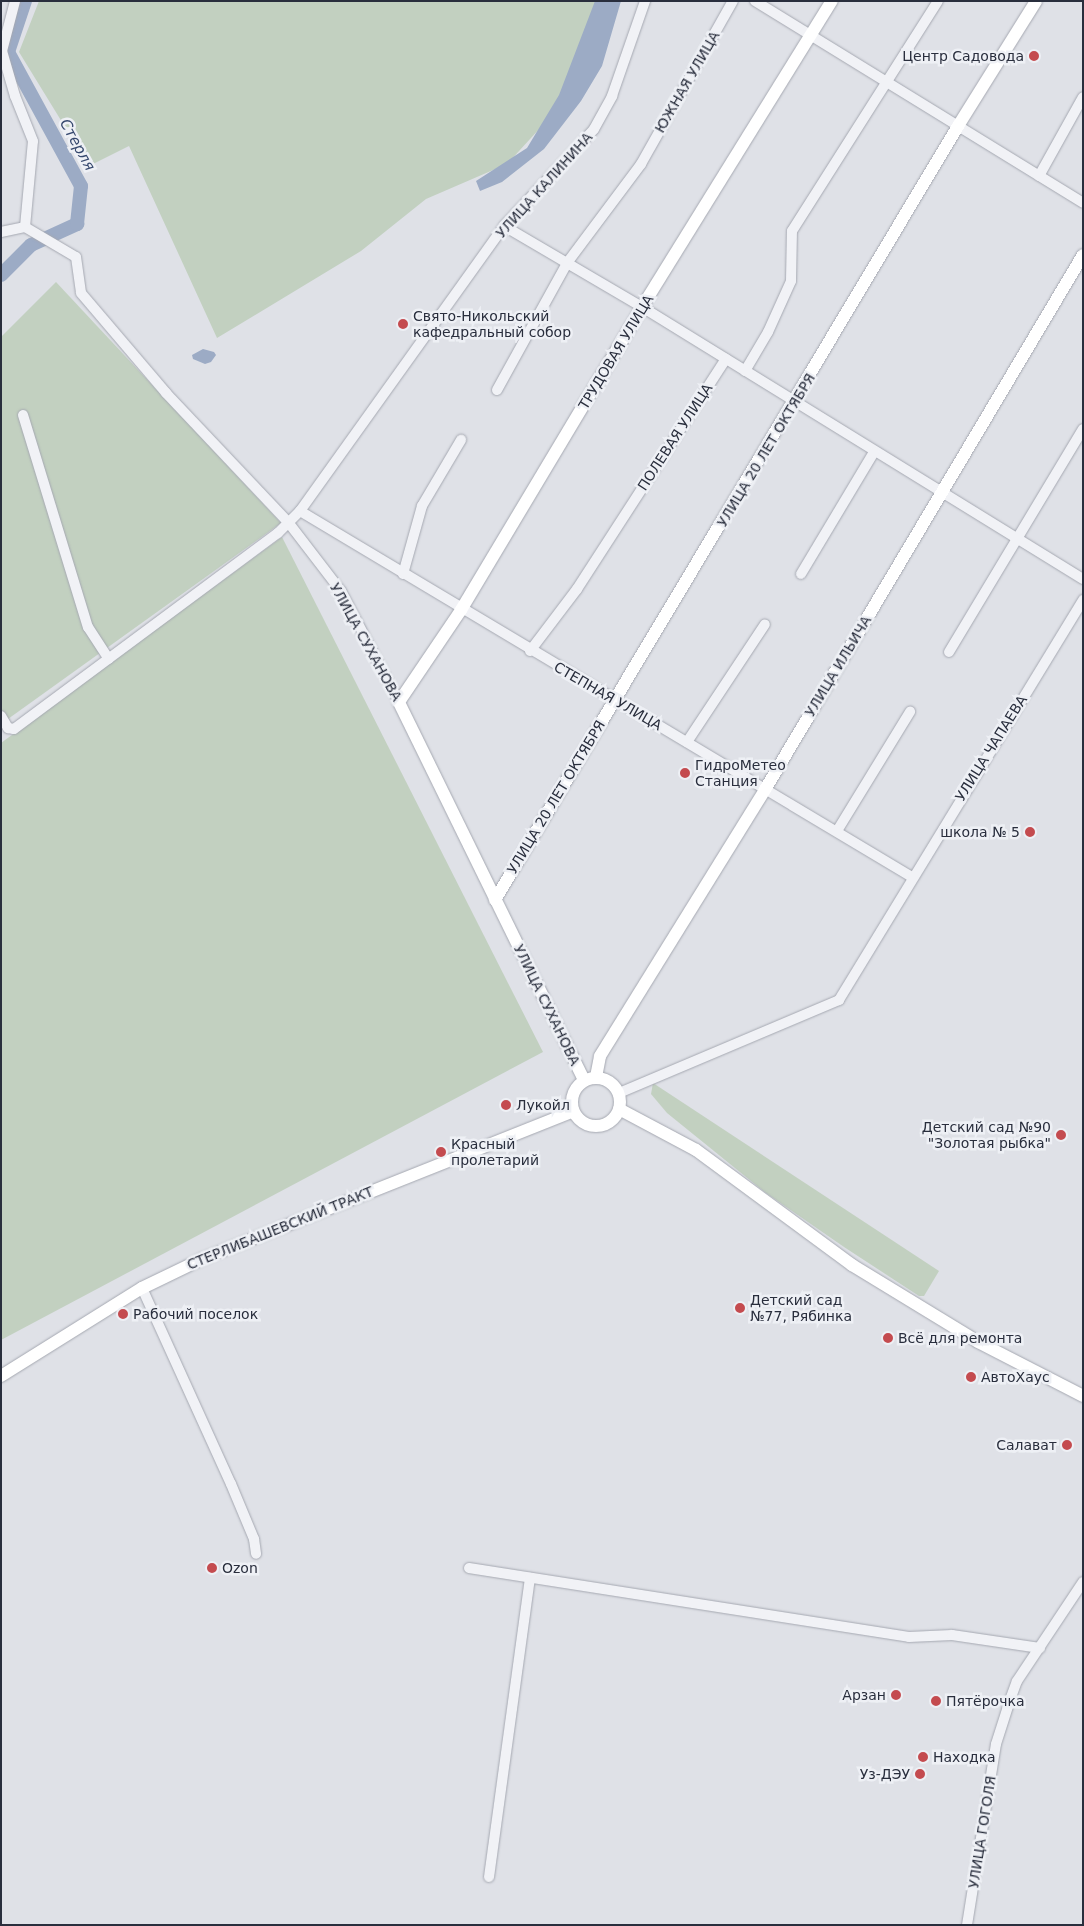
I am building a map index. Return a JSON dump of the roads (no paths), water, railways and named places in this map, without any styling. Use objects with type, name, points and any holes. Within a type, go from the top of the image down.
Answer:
[{"type":"main road","name":"ТРУДОВАЯ УЛИЦА","points":[[399,702],[462,610],[642,307],[832,1]]},
{"type":"main road","name":"УЛИЦА 20 ЛЕТ ОКТЯБРЯ","points":[[495,900],[795,403],[958,126],[1036,1]]},
{"type":"main road","name":"УЛИЦА ИЛЬИЧА","points":[[590,1079],[600,1056],[766,788],[940,492],[1083,255]]},
{"type":"main road","name":"УЛИЦА СУХАНОВА","points":[[399,702],[495,900],[590,1079]]},
{"type":"main road","points":[[590,1079],[609,1081],[619,1093],[619,1109],[609,1122],[594,1126],[580,1120],[573,1111],[574,1090],[590,1079]]},
{"type":"main road","points":[[619,1109],[696,1150],[852,1264],[978,1342],[1083,1396]]},
{"type":"main road","name":"СТЕРЛИБАШЕВСКИЙ ТРАКТ","points":[[1,1376],[142,1288],[211,1256],[573,1111]]},
{"type":"street","points":[[1,232],[25,227],[33,141],[15,96],[2,52],[15,1]]},
{"type":"street","name":"УЛИЦА КАЛИНИНА","points":[[4,730],[14,729],[109,659],[278,533],[300,511],[504,226],[594,129],[612,96],[646,1]]},
{"type":"street","name":"ЮЖНАЯ УЛИЦА","points":[[567,262],[640,164],[733,1]]},
{"type":"street","points":[[755,1],[1083,203]]},
{"type":"street","points":[[745,371],[768,332],[790,281],[792,231],[938,1]]},
{"type":"street","points":[[1039,176],[1083,97]]},
{"type":"street","points":[[504,226],[642,307],[1083,580]]},
{"type":"street","name":"УЛИЦА СУХАНОВА","points":[[25,227],[76,257],[80,293],[166,393],[288,522],[341,591],[399,702]]},
{"type":"street","points":[[497,390],[567,262]]},
{"type":"street","name":"ПОЛЕВАЯ УЛИЦА","points":[[530,651],[577,589],[726,359]]},
{"type":"street","points":[[23,415],[88,627],[109,659]]},
{"type":"street","points":[[949,652],[1083,429]]},
{"type":"street","points":[[403,574],[422,506],[461,440]]},
{"type":"street","points":[[800,574],[874,452]]},
{"type":"street","name":"СТЕПНАЯ УЛИЦА","points":[[300,511],[530,651],[766,788],[912,877]]},
{"type":"street","name":"УЛИЦА ЧАПАЕВА","points":[[619,1093],[838,1000],[1083,600]]},
{"type":"street","points":[[687,742],[765,624]]},
{"type":"street","points":[[837,831],[910,712]]},
{"type":"street","points":[[1,716],[4,730]]},
{"type":"street","points":[[142,1288],[231,1484],[254,1539],[256,1554]]},
{"type":"street","points":[[468,1568],[909,1637],[952,1635],[1040,1648]]},
{"type":"street","points":[[489,1877],[530,1578]]},
{"type":"street","name":"УЛИЦА ГОГОЛЯ","points":[[967,1925],[996,1744],[1017,1681],[1083,1582]]},
{"type":"water","points":[[595,1],[621,1],[602,66],[581,101],[544,149],[502,182],[480,191],[476,181],[527,148],[559,95]]},
{"type":"water","points":[[203,349],[214,352],[216,355],[211,362],[205,364],[193,359],[192,355]]},
{"type":"waterway","name":"Стерля","points":[[1,275],[31,245],[77,224],[81,186],[8,52],[25,1]]},
{"type":"place","name":"Центр Садовода","points":[[1034,56]]},
{"type":"place","name":"Свято-Никольский кафедральный собор","points":[[403,324]]},
{"type":"place","name":"ГидроМетео Станция","points":[[685,773]]},
{"type":"place","name":"школа № 5","points":[[1030,832]]},
{"type":"place","name":"Лукойл","points":[[506,1105]]},
{"type":"place","name":"Детский сад №90 \"Золотая рыбка\"","points":[[1061,1135]]},
{"type":"place","name":"Красный пролетарий","points":[[441,1152]]},
{"type":"place","name":"Детский сад №77, Рябинка","points":[[740,1308]]},
{"type":"place","name":"Рабочий поселок","points":[[123,1314]]},
{"type":"place","name":"Всё для ремонта","points":[[888,1338]]},
{"type":"place","name":"АвтоХаус","points":[[971,1377]]},
{"type":"place","name":"Салават","points":[[1067,1445]]},
{"type":"place","name":"Ozon","points":[[212,1568]]},
{"type":"place","name":"Арзан","points":[[896,1695]]},
{"type":"place","name":"Пятёрочка","points":[[936,1701]]},
{"type":"place","name":"Находка","points":[[923,1757]]},
{"type":"place","name":"Уз-ДЭУ","points":[[920,1774]]}]
